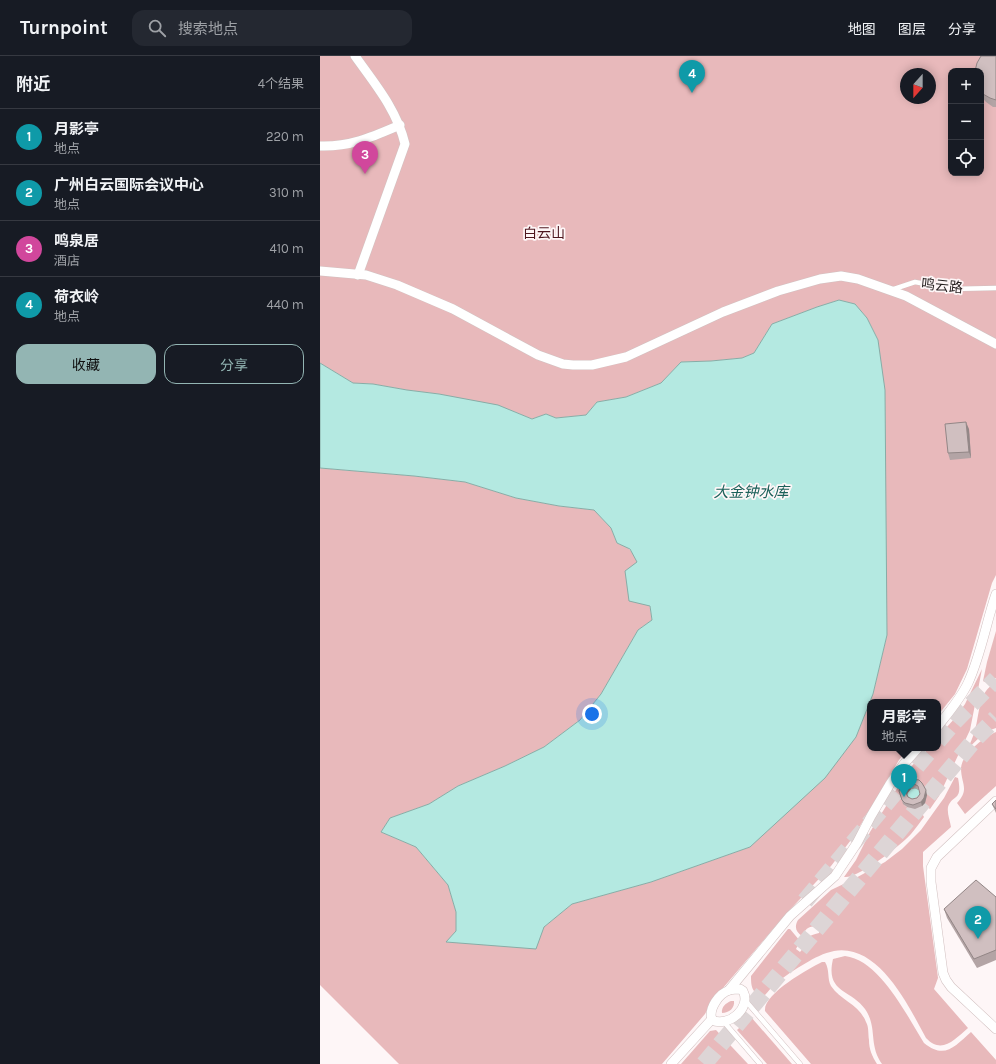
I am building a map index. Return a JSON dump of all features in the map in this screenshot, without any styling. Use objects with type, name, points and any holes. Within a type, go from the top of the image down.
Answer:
[{"type":"street","points":[[355,56],[394,112],[400,125],[405,144],[358,275]]},
{"type":"street","points":[[320,146],[337,146],[370,138],[400,125]]},
{"type":"street","points":[[320,271],[366,276],[398,285],[453,309],[538,355],[573,366],[592,365],[626,357],[723,312],[778,291],[820,279],[841,276],[858,279],[913,300],[996,344]]},
{"type":"street","points":[[941,722],[958,701],[968,683],[976,662],[996,594]]},
{"type":"street","points":[[671,1064],[712,1019],[711,1016],[714,1004],[729,990],[790,916],[835,876],[857,843],[870,816],[890,784],[903,765],[915,751]]},
{"type":"street","points":[[996,801],[937,857],[931,868],[931,882],[943,973],[951,987],[996,1029]]},
{"type":"street","points":[[712,1019],[717,1023],[724,1022],[736,1015],[742,1008],[745,1000],[743,991],[740,989],[729,990]]},
{"type":"lane","name":"鸣云路","points":[[889,290],[915,282],[952,289],[996,288]]},
{"type":"lane","points":[[745,1000],[800,1064]]},
{"type":"lane","points":[[724,1022],[760,1064]]},
{"type":"green space","name":"白云山","points":[[320,56],[996,56],[996,575],[992,583],[967,669],[955,694],[941,711],[941,699],[871,699],[887,635],[878,340],[867,318],[855,304],[839,300],[772,324],[754,353],[742,358],[681,362],[661,383],[626,397],[597,402],[586,415],[556,418],[546,414],[532,419],[515,412],[439,394],[373,384],[353,383],[320,363]]},
{"type":"green space","name":"白云山","points":[[320,468],[465,482],[516,498],[559,506],[594,510],[611,528],[617,543],[630,550],[638,563],[644,583],[652,620],[638,630],[601,694],[580,720],[544,747],[458,786],[429,804],[390,818],[381,832],[416,847],[448,885],[456,912],[456,931],[447,942],[544,927],[572,904],[651,882],[750,847],[856,737],[867,709],[867,751],[906,751],[899,760],[854,836],[831,866],[785,915],[714,997],[705,1014],[662,1064],[399,1064],[320,985]]},
{"type":"green space","points":[[996,631],[996,678],[985,682],[983,681],[987,662]]},
{"type":"green space","points":[[982,669],[970,730],[939,796],[930,809],[924,804],[927,795],[924,787],[906,786],[907,775],[909,770],[926,751],[941,751],[941,734],[965,704]]},
{"type":"green space","points":[[996,683],[996,728],[984,734],[967,750],[975,730],[983,697],[986,691]]},
{"type":"green space","points":[[996,732],[996,786],[965,814],[957,803],[964,790],[961,774],[962,763],[974,747],[985,738]]},
{"type":"green space","points":[[955,777],[958,778],[959,791],[948,807],[951,827],[923,852],[923,866],[938,978],[934,989],[968,1028],[948,1044],[937,1045],[932,1043],[926,1038],[911,1010],[890,980],[878,967],[865,957],[850,951],[834,951],[819,956],[786,975],[765,995],[757,994],[753,990],[751,984],[751,976],[788,929],[790,929],[800,941],[796,949],[800,952],[805,945],[806,939],[819,933],[820,928],[814,926],[811,927],[805,931],[802,936],[796,929],[798,920],[831,890],[885,862],[902,849],[921,830],[944,798]]},
{"type":"green space","points":[[901,782],[903,802],[908,808],[919,808],[924,817],[911,834],[889,853],[859,873],[844,877],[856,860],[870,832]]},
{"type":"green space","points":[[845,956],[858,960],[870,967],[881,978],[901,1005],[924,1043],[931,1048],[944,1051],[955,1046],[971,1032],[996,1060],[996,1064],[882,1064],[875,1050],[869,1016],[859,1003],[836,984],[833,978],[833,959]]},
{"type":"green space","points":[[822,962],[825,962],[827,965],[831,986],[863,1016],[868,1026],[870,1049],[877,1064],[811,1064],[765,1011],[766,1004],[778,990],[797,976]]},
{"type":"green space","points":[[731,1001],[734,1001],[734,1004],[731,1010],[722,1013],[724,1006]]},
{"type":"green space","points":[[751,1017],[792,1064],[767,1064],[737,1030]]},
{"type":"green space","points":[[716,1030],[748,1064],[681,1064],[710,1031]]},
{"type":"water","name":"大金钟水库","points":[[839,300],[855,304],[867,318],[878,340],[885,390],[887,635],[873,694],[871,699],[867,699],[867,709],[856,737],[825,778],[750,847],[651,882],[572,904],[544,927],[536,949],[446,942],[456,931],[456,912],[448,885],[416,847],[381,832],[390,818],[429,804],[458,786],[544,747],[580,720],[601,694],[638,630],[652,620],[650,606],[629,601],[625,571],[637,562],[630,549],[617,543],[611,528],[594,510],[559,506],[516,498],[465,482],[320,468],[320,363],[353,383],[373,384],[439,394],[498,405],[532,419],[546,414],[556,418],[586,415],[597,402],[626,397],[661,383],[681,362],[742,358],[754,353],[772,324]]},
{"type":"water","points":[[915,788],[920,790],[922,798],[909,802],[907,797],[908,791]]},
{"type":"building","points":[[981,56],[996,56],[996,100],[984,95],[984,68],[976,68]]},
{"type":"building","points":[[966,422],[969,452],[948,453],[945,424]]},
{"type":"building","points":[[910,779],[919,780],[922,783],[926,790],[924,798],[921,802],[913,805],[905,803],[902,800],[899,791],[902,783]],"holes":[[[914,784],[918,786],[920,794],[917,798],[912,799],[908,797],[905,791],[909,785]]]},
{"type":"building","points":[[996,800],[996,809],[992,804]]},
{"type":"building","points":[[976,880],[996,897],[996,950],[974,959],[944,909]]},
{"type":"tunnel","points":[[941,738],[996,679]]},
{"type":"tunnel","points":[[704,1064],[977,737],[996,718]]},
{"type":"tunnel","points":[[805,901],[930,751]]},
{"type":"place","name":"荷衣岭","points":[[692,93]]},
{"type":"place","name":"鸣泉居","points":[[365,174]]},
{"type":"place","name":"月影亭","points":[[904,797]]},
{"type":"place","name":"广州白云国际会议中心","points":[[978,939]]}]
